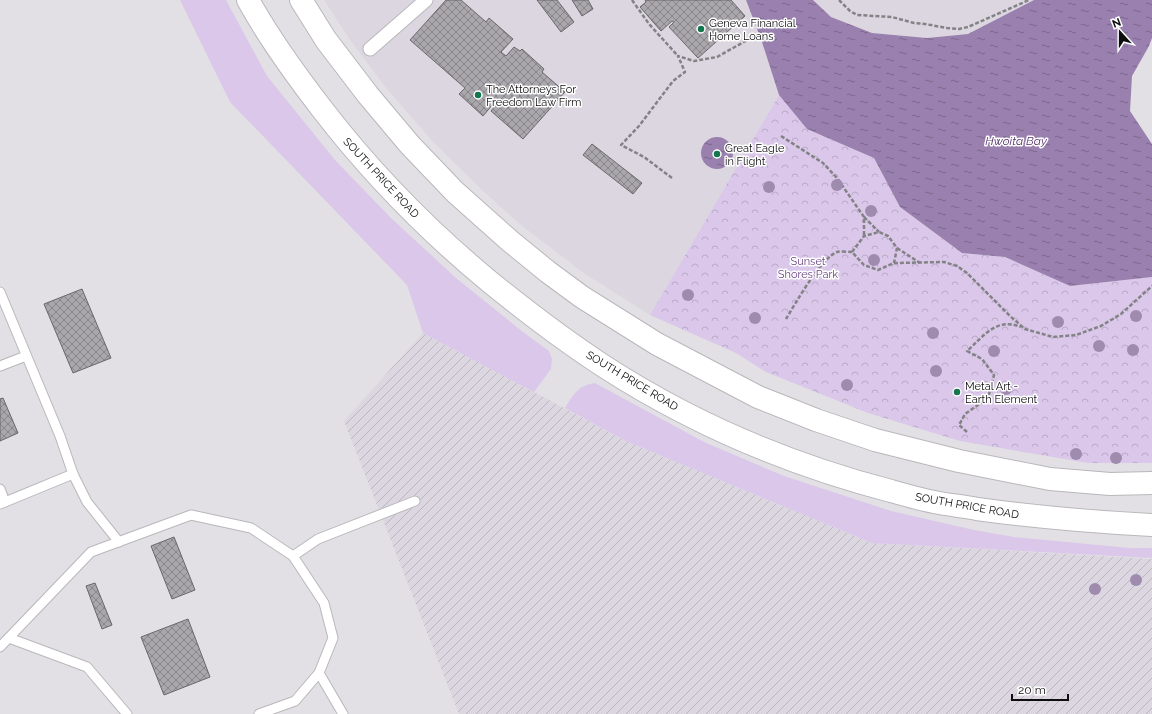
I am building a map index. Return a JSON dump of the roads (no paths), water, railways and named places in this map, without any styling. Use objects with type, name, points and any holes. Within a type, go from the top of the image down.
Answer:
[{"type":"main road","name":"SOUTH PRICE ROAD","points":[[248,0],[299,79],[349,144],[399,199],[455,253],[520,306],[595,360],[653,396],[714,427],[785,457],[853,481],[934,502],[1026,516],[1152,525]]},
{"type":"main road","points":[[301,0],[326,40],[368,94],[410,145],[456,192],[510,241],[548,272],[582,297],[657,344],[758,397],[816,420],[875,440],[959,461],[1050,479],[1110,484],[1152,483]]},
{"type":"street","points":[[370,49],[426,0]]},
{"type":"lane","points":[[0,292],[60,436],[73,474],[87,502],[119,542]]},
{"type":"lane","points":[[0,366],[26,356]]},
{"type":"lane","points":[[0,489],[3,503],[73,474]]},
{"type":"lane","points":[[293,556],[318,539],[415,501]]},
{"type":"lane","points":[[0,647],[91,552],[191,515],[251,528],[293,556],[324,604],[333,638],[319,673],[295,701],[258,714]]},
{"type":"lane","points":[[9,638],[88,667],[127,714]]},
{"type":"lane","points":[[319,673],[343,714]]},
{"type":"water","name":"Hwoita Bay","points":[[746,0],[813,0],[831,17],[872,33],[927,38],[968,34],[1034,0],[1152,0],[1152,38],[1132,76],[1130,111],[1152,144],[1152,277],[1070,286],[1005,257],[962,253],[900,207],[874,158],[807,129],[779,95],[762,42]]},
{"type":"water","points":[[717,137],[728,142],[733,153],[728,164],[717,169],[706,164],[701,153],[706,142]]},
{"type":"place","name":"Geneva Financial Home Loans","points":[[701,29]]},
{"type":"place","name":"The Attorneys For Freedom Law Firm","points":[[478,95]]},
{"type":"place","name":"Great Eagle in Flight","points":[[717,154]]},
{"type":"place","name":"Metal Art - Earth Element","points":[[957,392]]},
{"type":"park label","name":"Sunset Shores Park","points":[[808,267]]}]
